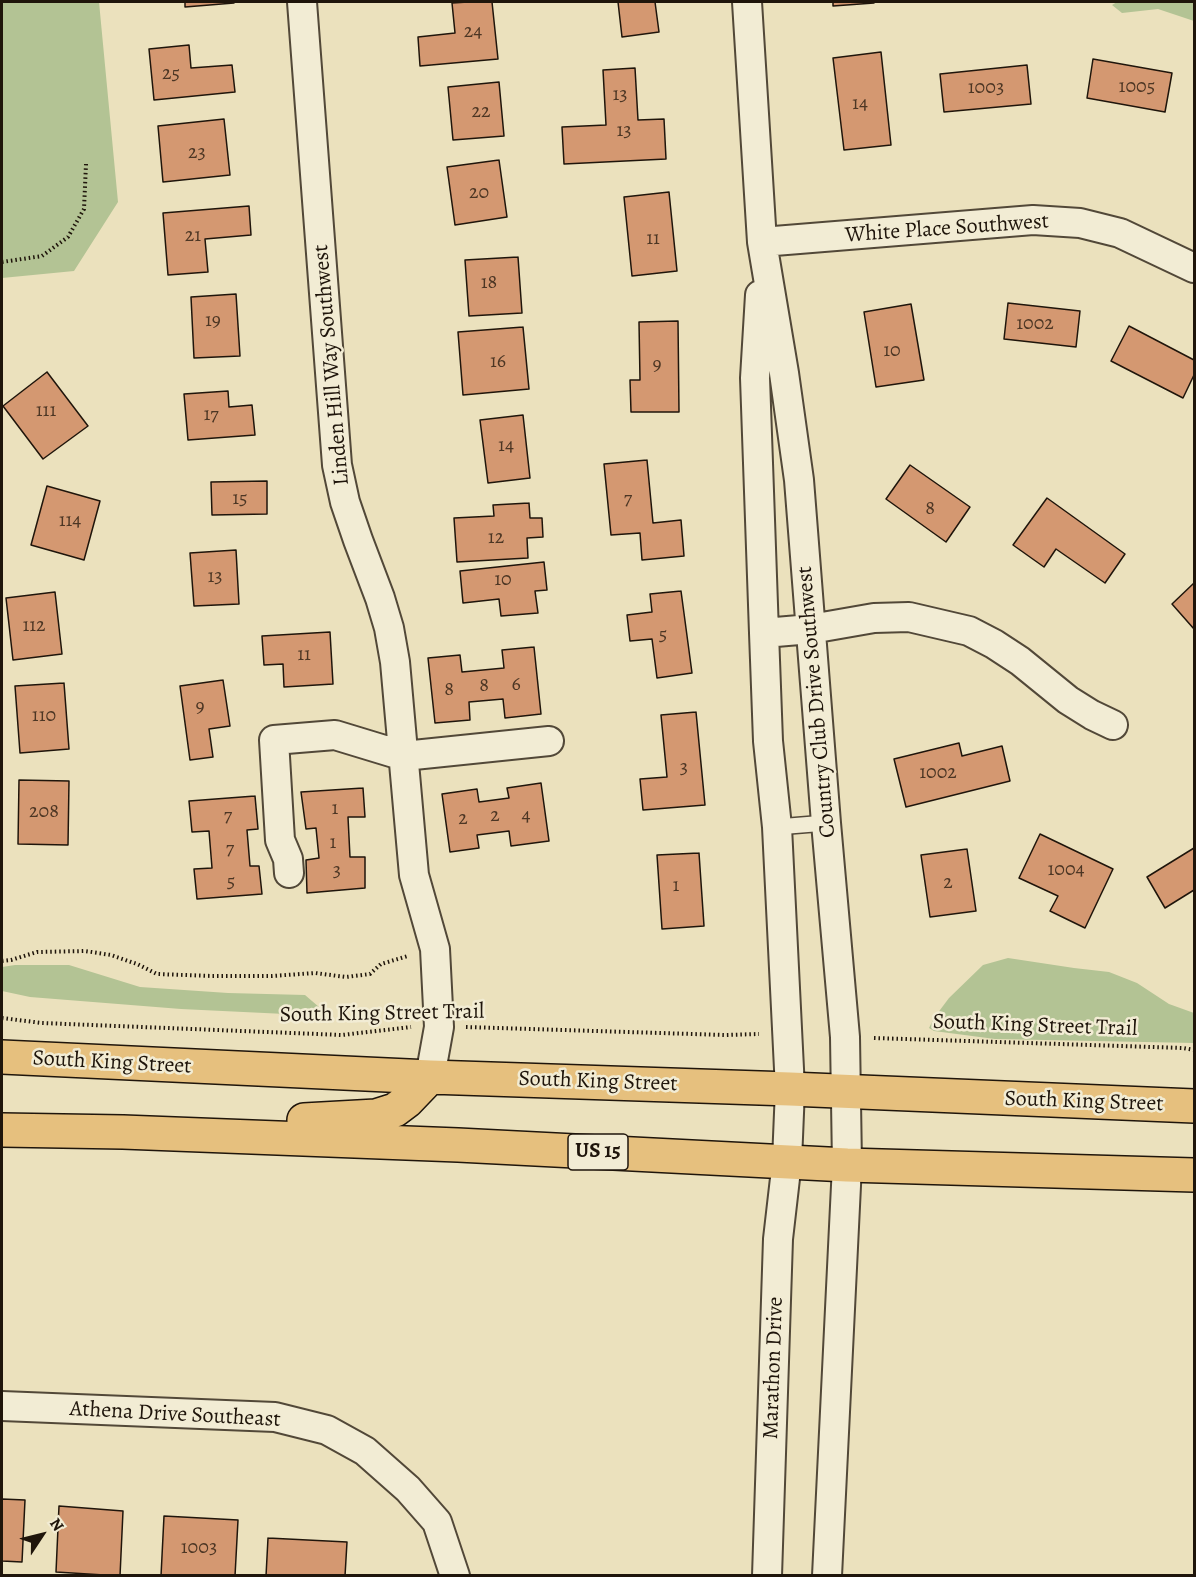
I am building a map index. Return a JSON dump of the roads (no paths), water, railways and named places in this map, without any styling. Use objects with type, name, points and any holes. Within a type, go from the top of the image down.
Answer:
[{"type":"highway","name":"South King Street","points":[[2,1058],[1194,1106]]},
{"type":"highway","points":[[123,1132],[376,1116],[395,1110],[430,1077]]},
{"type":"highway","name":"US 15","points":[[2,1130],[123,1132],[458,1145],[847,1165],[1194,1175]]},
{"type":"street","name":"Linden Hill Way Southwest","points":[[302,2],[337,465],[345,502],[389,628],[404,756],[414,875],[435,949],[439,1027],[430,1077]]},
{"type":"street","name":"Country Club Drive Southwest","points":[[747,2],[762,242],[799,480],[845,1037],[847,1165]]},
{"type":"street","name":"White Place Southwest","points":[[762,242],[1033,220],[1080,223],[1120,233],[1194,268]]},
{"type":"street","name":"Country Club Drive Southwest","points":[[762,242],[755,378],[768,741],[777,827],[790,1089],[787,1161]]},
{"type":"street","points":[[764,633],[874,618],[909,617],[969,631],[1020,661],[1068,700],[1113,725]]},
{"type":"street","points":[[289,873],[288,859],[280,840],[274,740],[335,735],[404,756],[549,741]]},
{"type":"street","name":"Marathon Drive","points":[[767,1575],[778,1239],[787,1161]]},
{"type":"street","points":[[827,1575],[847,1165]]},
{"type":"street","name":"Athena Drive Southeast","points":[[2,1406],[275,1417],[327,1430],[365,1450],[408,1489],[436,1522],[455,1575]]},
{"type":"lane","points":[[777,827],[826,823]]}]
